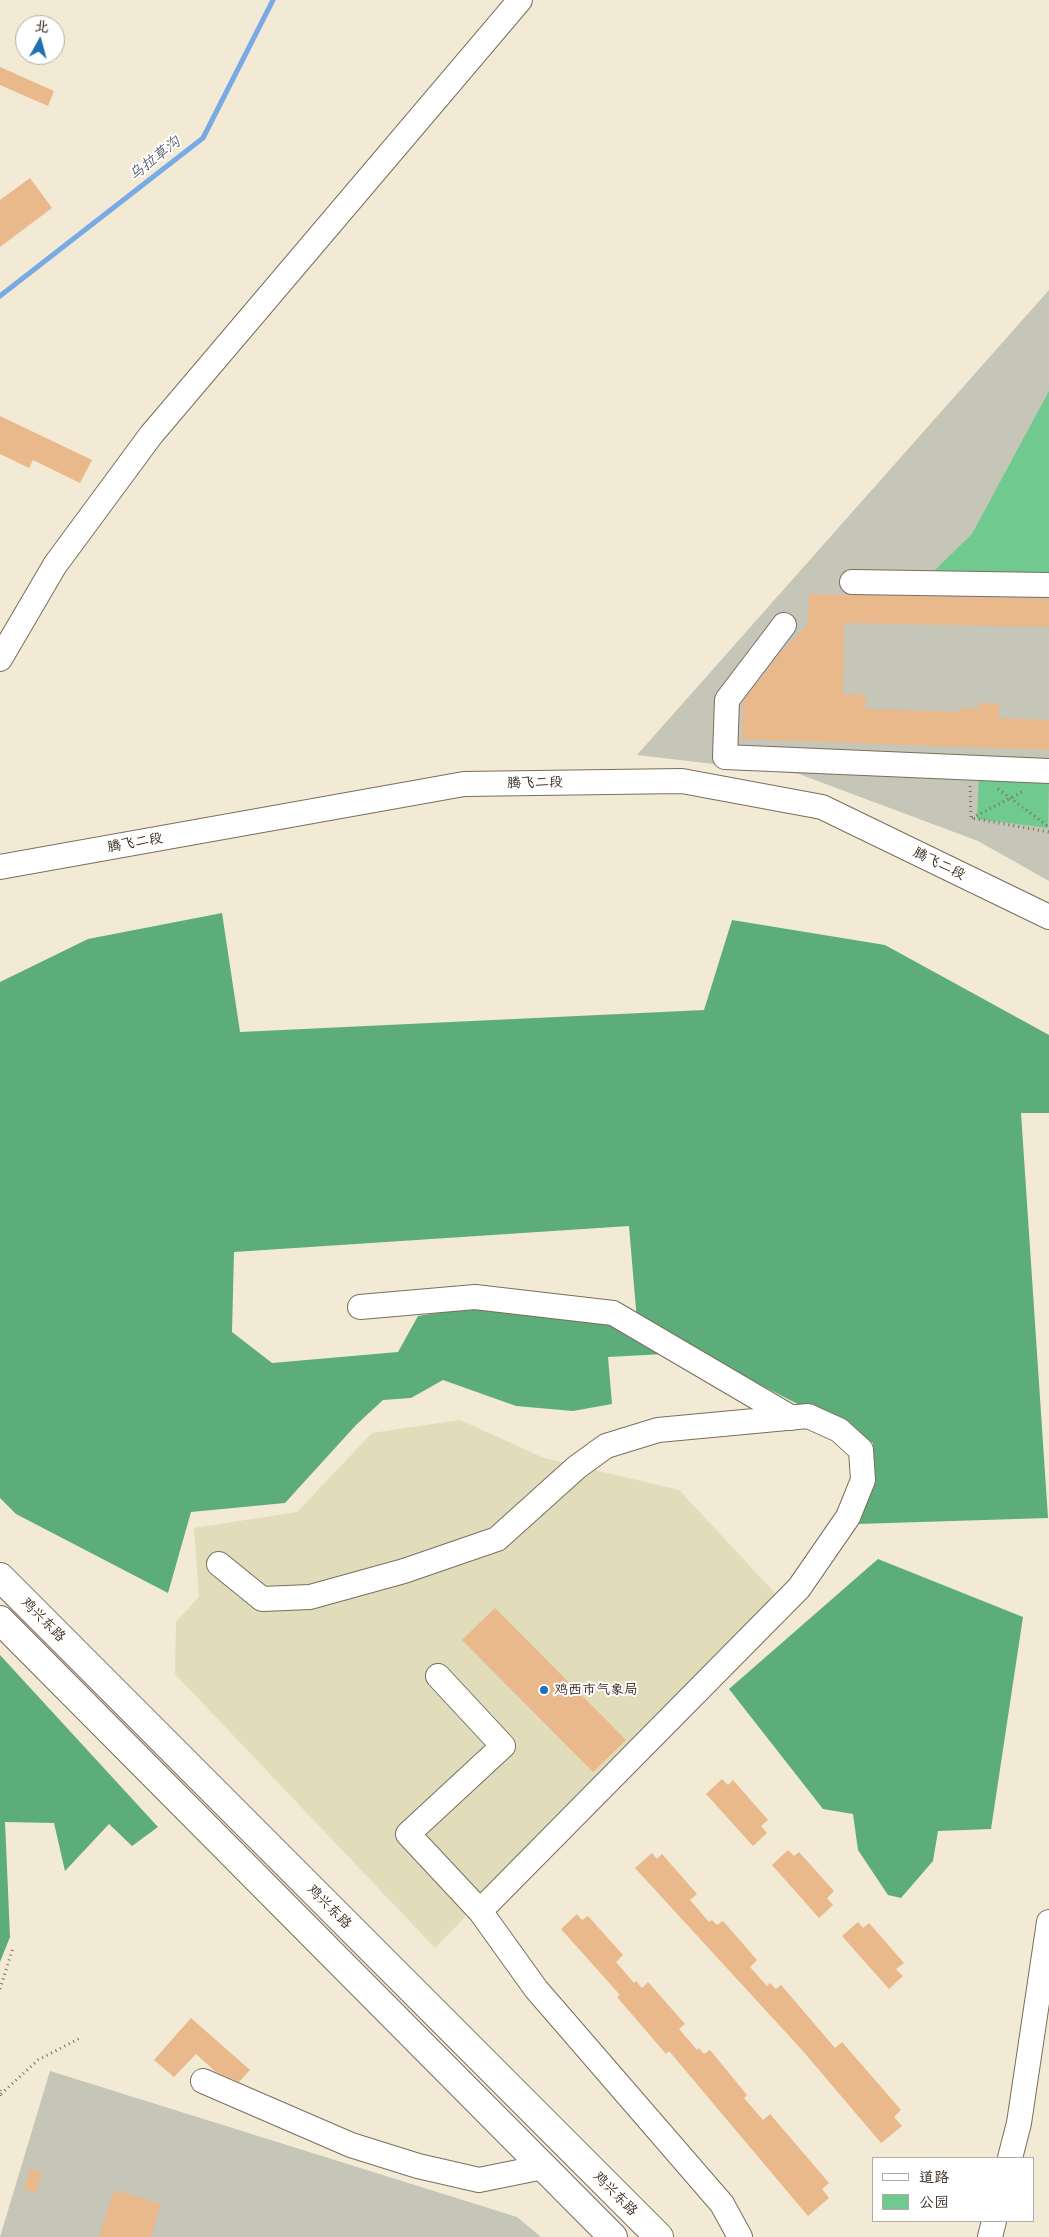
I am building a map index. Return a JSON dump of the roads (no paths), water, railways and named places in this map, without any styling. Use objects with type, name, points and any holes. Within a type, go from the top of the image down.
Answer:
[{"type":"highway","name":"鸡兴东路","points":[[0,1577],[659,2237]]},
{"type":"highway","points":[[0,1620],[613,2237]]},
{"type":"street","points":[[0,659],[55,565],[151,435],[520,0]]},
{"type":"street","points":[[852,582],[1049,585]]},
{"type":"street","points":[[784,625],[727,700],[725,757],[1049,771]]},
{"type":"street","name":"腾飞二段","points":[[0,867],[464,784],[682,781],[822,807],[1049,917]]},
{"type":"street","points":[[360,1307],[475,1297],[613,1313],[792,1418]]},
{"type":"street","points":[[219,1564],[262,1599],[310,1597],[404,1570],[497,1539],[577,1467],[606,1446],[658,1430],[808,1416],[839,1430],[861,1450],[863,1480],[848,1517],[799,1588],[480,1911]]},
{"type":"street","points":[[438,1676],[503,1746],[408,1834],[480,1911],[536,1989],[722,2204],[740,2237]]},
{"type":"street","points":[[1010,2157],[1019,2123],[1049,1922]]},
{"type":"street","points":[[203,2081],[351,2145],[418,2166],[479,2180],[543,2167]]},
{"type":"street","points":[[990,2237],[994,2222]]},
{"type":"waterway","name":"乌拉草沟","points":[[0,296],[203,138],[273,0]]},
{"type":"place","name":"鸡西市气象局","points":[[544,1690]]}]
